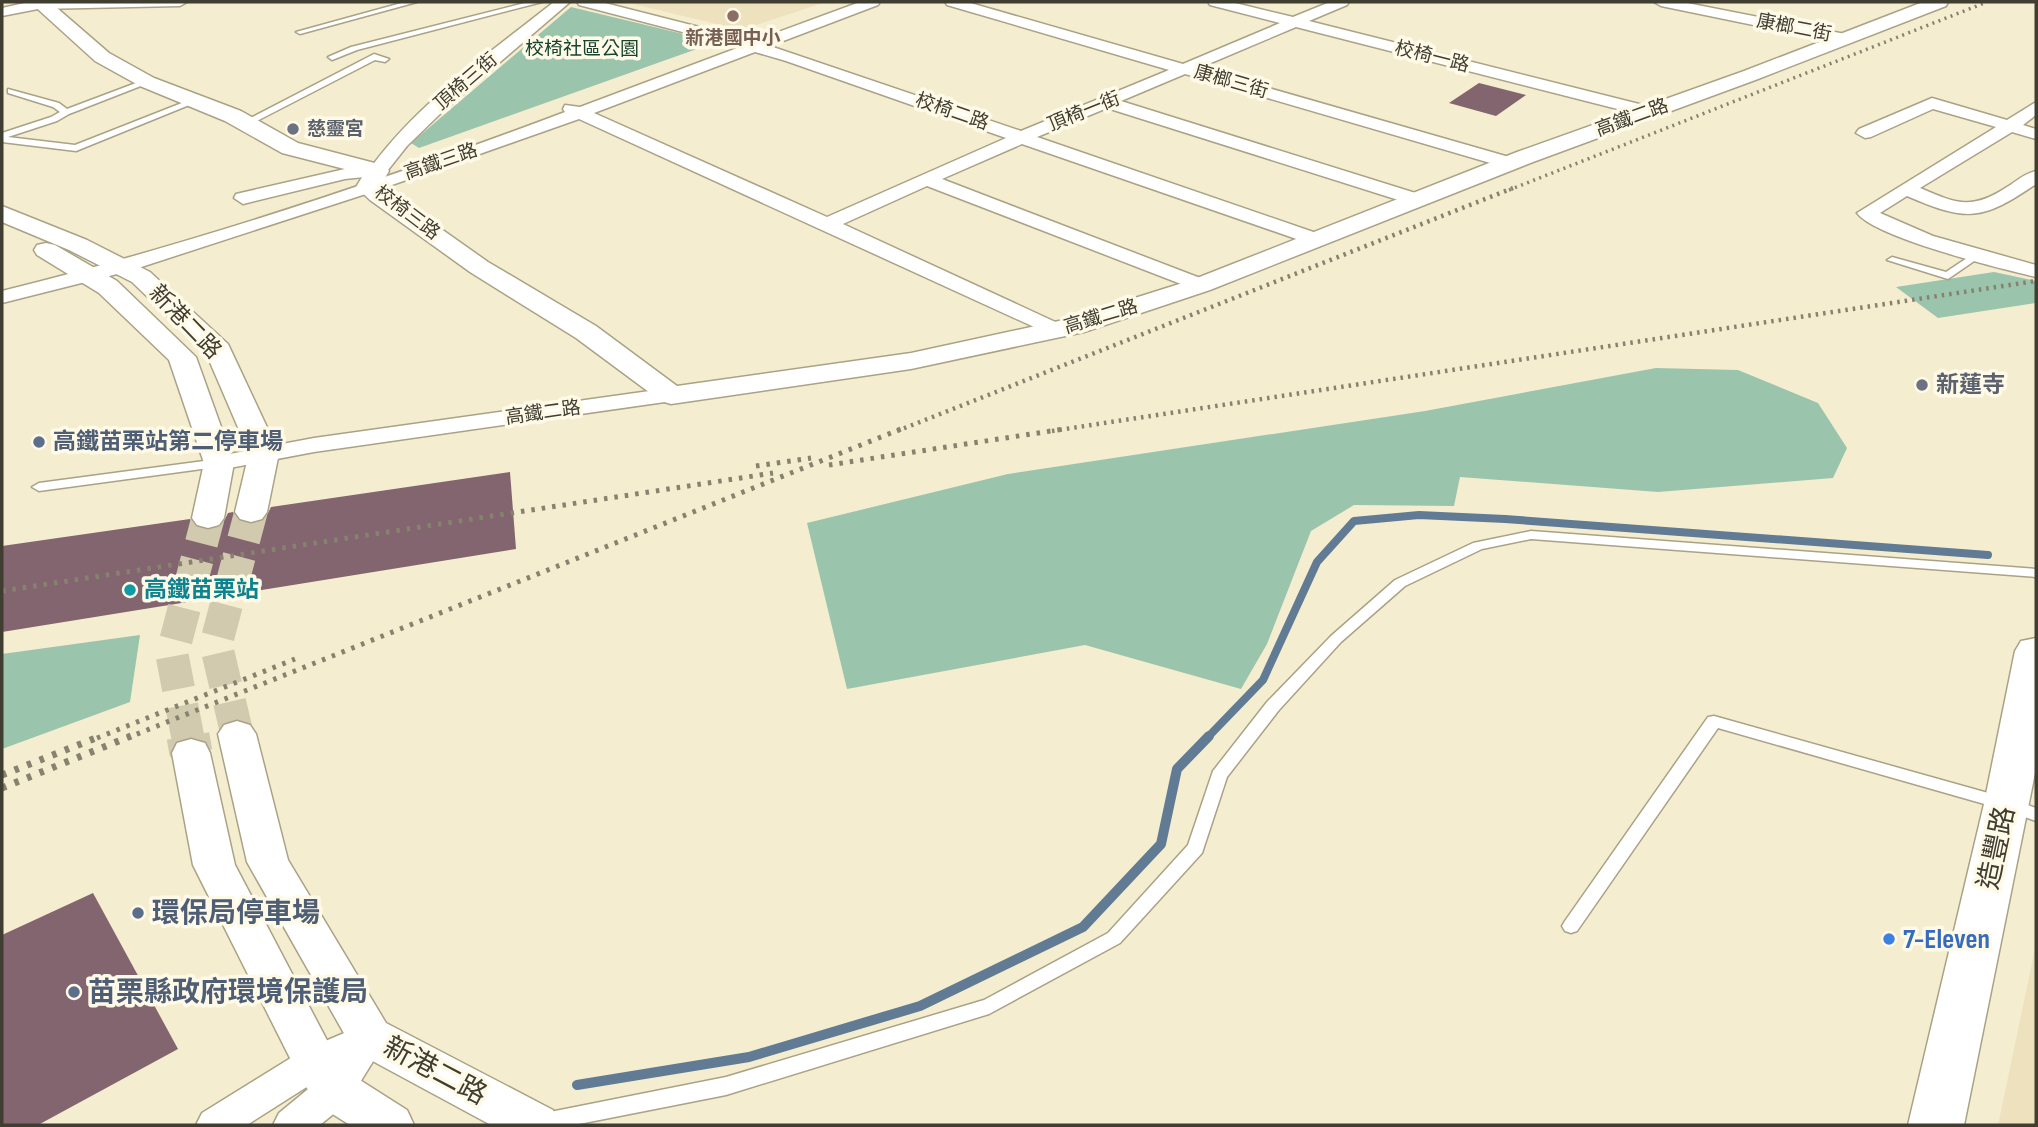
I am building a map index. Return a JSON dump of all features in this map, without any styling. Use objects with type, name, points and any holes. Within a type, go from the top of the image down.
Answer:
[{"type":"main road","name":"造豐路","points":[[1936,1125],[2021,809],[2036,651]]},
{"type":"street","points":[[2,12],[43,3],[180,2]]},
{"type":"street","name":"頂椅三街","points":[[373,179],[389,154],[425,118],[492,58],[563,2]]},
{"type":"street","name":"校椅二路","points":[[584,2],[711,33],[1025,137],[1315,239]]},
{"type":"street","name":"高鐵三路","points":[[2,296],[373,179],[572,109],[850,2]]},
{"type":"street","name":"高鐵三路","points":[[744,44],[873,2]]},
{"type":"street","name":"康榔三街","points":[[952,2],[1510,163]]},
{"type":"street","name":"校椅一路","points":[[1215,2],[1649,112]]},
{"type":"street","name":"頂椅一街","points":[[827,224],[924,179],[1109,103],[1342,2]]},
{"type":"street","name":"康榔二街","points":[[1661,2],[1845,39]]},
{"type":"street","name":"高鐵二路","points":[[219,463],[264,453],[911,361],[1056,331],[1201,285],[1510,163],[1939,2]]},
{"type":"street","name":"校椅三路","points":[[43,3],[102,57],[147,82],[246,123],[289,148],[373,179],[479,267],[586,332],[671,395]]},
{"type":"street","points":[[1109,103],[1418,200]]},
{"type":"street","points":[[1865,133],[1932,103],[2036,134]]},
{"type":"street","points":[[2036,107],[2010,127],[1866,213],[1884,223],[1976,255],[2036,271]]},
{"type":"street","points":[[572,109],[1056,331]]},
{"type":"street","points":[[243,198],[345,174],[373,179]]},
{"type":"street","points":[[1906,189],[1950,205],[1975,209],[1997,200],[2036,176]]},
{"type":"street","points":[[924,179],[1201,285]]},
{"type":"street","name":"新港二路","points":[[2,214],[98,267],[108,287],[182,357],[219,463]]},
{"type":"street","name":"新港二路","points":[[2,231],[98,267],[141,277],[218,350],[264,453]]},
{"type":"street","name":"高鐵三路","points":[[2,284],[98,267]]},
{"type":"street","points":[[251,512],[264,453]]},
{"type":"street","points":[[208,518],[219,463]]},
{"type":"street","name":"新港二路","points":[[237,734],[268,862],[370,1037],[536,1125]]},
{"type":"street","points":[[191,754],[214,865],[325,1076],[390,1125]]},
{"type":"street","points":[[292,1125],[325,1076],[370,1037]]},
{"type":"street","points":[[215,1125],[325,1076]]},
{"type":"lane","points":[[300,32],[413,2]]},
{"type":"lane","points":[[332,57],[356,46],[384,42],[473,16],[538,2]]},
{"type":"lane","points":[[246,123],[374,57],[385,59]]},
{"type":"lane","points":[[2,137],[147,82]]},
{"type":"lane","points":[[11,91],[56,105],[66,112]]},
{"type":"lane","points":[[2,137],[76,148],[195,101]]},
{"type":"lane","points":[[1892,260],[1948,276],[1976,255]]},
{"type":"lane","points":[[39,487],[219,463]]},
{"type":"lane","points":[[536,1125],[571,1115],[726,1086],[989,1006],[1114,938],[1196,848],[1219,775],[1273,706],[1336,639],[1400,583],[1478,546],[1531,535],[2036,573]]},
{"type":"lane","points":[[1572,926],[1714,721],[2021,809]]},
{"type":"shaded area","name":"新港國中小","points":[[625,2],[826,2],[741,30]]},
{"type":"shaded area","points":[[2036,944],[2036,1125],[1998,1125]]},
{"type":"green space","name":"校椅社區公園","points":[[571,7],[704,39],[708,45],[419,148],[411,143]]},
{"type":"green space","points":[[1994,272],[2036,281],[2036,303],[1938,318],[1896,287]]},
{"type":"green space","points":[[1656,368],[1738,370],[1818,403],[1847,448],[1833,478],[1658,492],[1460,477],[1454,506],[1354,505],[1311,531],[1267,644],[1241,689],[1085,645],[847,689],[807,523],[1008,474],[1425,411]]},
{"type":"green space","points":[[140,635],[130,702],[2,749],[2,654]]},
{"type":"building","points":[[1479,83],[1526,95],[1496,116],[1449,103]]},
{"type":"building","name":"高鐵苗栗站","points":[[510,472],[516,549],[2,632],[2,546],[190,519],[196,528],[209,531],[221,527],[228,513],[233,512],[239,522],[252,525],[264,521],[271,507]]},
{"type":"building","name":"苗栗縣政府環境保護局","points":[[93,893],[178,1049],[38,1125],[2,1125],[2,935]]},
{"type":"waterway","points":[[1207,738],[1263,680],[1317,562],[1354,521],[1419,515],[1505,519],[1988,555]]},
{"type":"waterway","points":[[577,1085],[749,1057],[920,1006],[1083,927],[1161,844],[1177,769],[1209,736]]},
{"type":"tunnel","points":[[237,734],[216,644],[251,512]]},
{"type":"tunnel","points":[[188,738],[172,655],[208,518]]},
{"type":"tunnel","points":[[188,736],[191,753]]},
{"type":"railway","points":[[1509,190],[1987,2]]},
{"type":"railway","points":[[897,431],[1513,188]]},
{"type":"railway","points":[[1052,431],[2036,281]]},
{"type":"railway","points":[[127,738],[901,429]]},
{"type":"railway","points":[[829,465],[1064,429]]},
{"type":"railway","points":[[756,466],[811,458]]},
{"type":"railway","points":[[2,591],[773,473]]},
{"type":"railway","points":[[97,738],[295,659]]},
{"type":"railway","points":[[2,775],[101,736]]},
{"type":"railway","points":[[2,788],[131,736]]},
{"type":"place","name":"新港國中小","points":[[733,16]]},
{"type":"place","name":"慈靈宮","points":[[293,129]]},
{"type":"place","name":"新蓮寺","points":[[1922,385]]},
{"type":"place","name":"高鐵苗栗站第二停車場","points":[[39,442]]},
{"type":"place","name":"高鐵苗栗站","points":[[130,590]]},
{"type":"place","name":"環保局停車場","points":[[138,913]]},
{"type":"place","name":"7-Eleven","points":[[1889,939]]},
{"type":"place","name":"苗栗縣政府環境保護局","points":[[74,992]]}]
